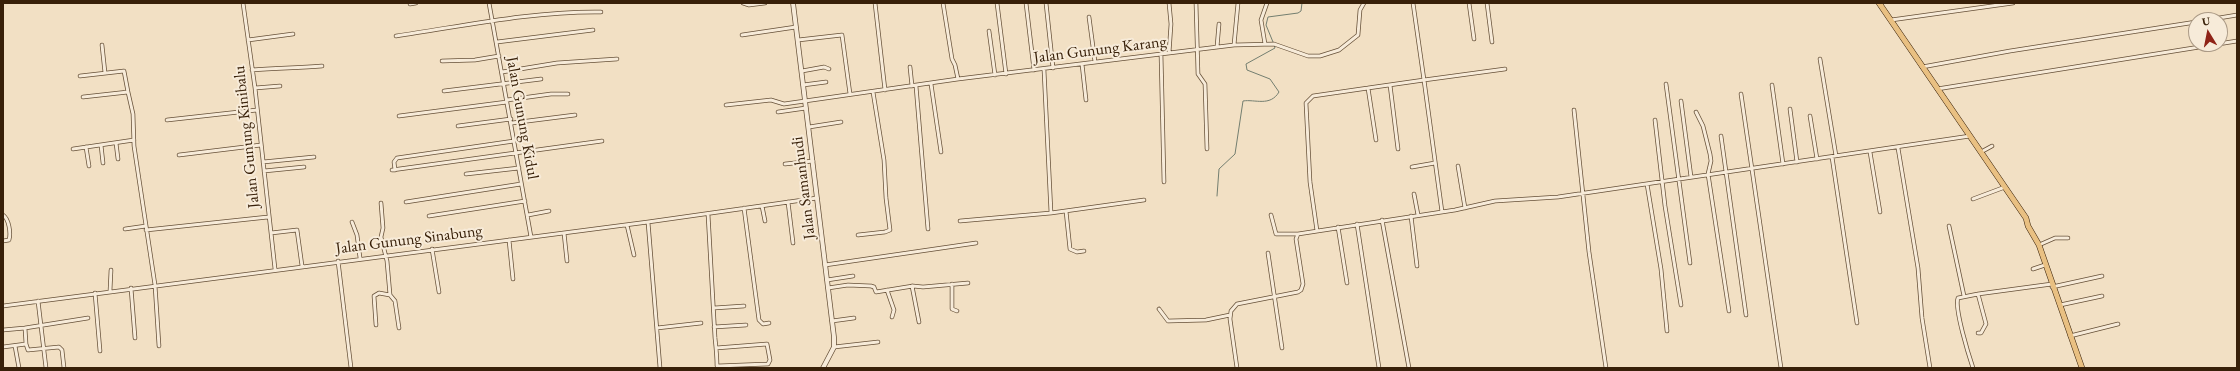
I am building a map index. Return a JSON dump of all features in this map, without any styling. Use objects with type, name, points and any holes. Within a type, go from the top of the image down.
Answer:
[{"type":"main road","points":[[1879,3],[2026,218],[2039,245],[2052,286],[2082,368]]},
{"type":"street","name":"Jalan Gunung Kinibalu","points":[[243,3],[255,88],[268,217],[275,269]]},
{"type":"street","points":[[410,4],[416,3]]},
{"type":"street","name":"Jalan Gunung Kidul","points":[[489,3],[512,123],[518,168],[528,214],[531,237]]},
{"type":"street","points":[[743,3],[749,5],[765,3]]},
{"type":"street","name":"Jalan Samanhudi","points":[[793,3],[804,85],[834,347]]},
{"type":"street","points":[[875,3],[885,90]]},
{"type":"street","points":[[942,3],[952,60],[955,65],[958,79]]},
{"type":"street","points":[[997,3],[1006,74]]},
{"type":"street","points":[[1026,3],[1034,70]]},
{"type":"street","points":[[1046,3],[1053,68]]},
{"type":"street","points":[[1169,3],[1171,24],[1169,53]]},
{"type":"street","points":[[1196,3],[1198,74],[1205,84],[1206,149]]},
{"type":"street","points":[[1234,45],[1238,3]]},
{"type":"street","points":[[1265,44],[1261,20],[1267,3]]},
{"type":"street","name":"Jalan Gunung Karang","points":[[726,105],[771,100],[784,104],[958,79],[1044,70],[1095,62],[1234,45],[1278,44],[1308,56],[1325,56],[1339,50],[1358,35],[1360,10],[1364,3]]},
{"type":"street","points":[[1413,3],[1442,212]]},
{"type":"street","points":[[1469,3],[1474,39]]},
{"type":"street","points":[[1486,3],[1492,42]]},
{"type":"street","points":[[1891,20],[2013,3]]},
{"type":"street","points":[[396,36],[493,21],[575,12],[600,12]]},
{"type":"street","points":[[1089,17],[1095,62]]},
{"type":"street","points":[[1922,68],[2010,51],[2188,23]]},
{"type":"street","points":[[1217,47],[1219,24]]},
{"type":"street","points":[[742,34],[796,27]]},
{"type":"street","points":[[497,42],[593,30]]},
{"type":"street","points":[[989,31],[995,75]]},
{"type":"street","points":[[248,40],[293,34]]},
{"type":"street","points":[[798,40],[842,35],[850,94]]},
{"type":"street","points":[[1937,88],[2237,42]]},
{"type":"street","points":[[102,45],[105,73]]},
{"type":"street","points":[[1161,54],[1164,182]]},
{"type":"street","points":[[442,61],[475,60],[499,56]]},
{"type":"street","points":[[1820,58],[1857,323]]},
{"type":"street","points":[[502,72],[557,63],[617,59]]},
{"type":"street","points":[[1082,64],[1086,100]]},
{"type":"street","points":[[252,70],[281,67],[291,69],[322,66]]},
{"type":"street","points":[[802,70],[824,67],[829,69]]},
{"type":"street","points":[[910,67],[912,86]]},
{"type":"street","points":[[1317,231],[1310,182],[1306,103],[1314,96],[1505,69]]},
{"type":"street","points":[[1044,70],[1051,213]]},
{"type":"street","points":[[80,76],[124,71],[133,114],[134,140],[155,285],[159,346]]},
{"type":"street","points":[[444,91],[504,82],[511,84],[541,79]]},
{"type":"street","points":[[804,85],[826,82]]},
{"type":"street","points":[[931,84],[941,152]]},
{"type":"street","points":[[1666,84],[1690,263]]},
{"type":"street","points":[[1390,85],[1398,149]]},
{"type":"street","points":[[1772,85],[1783,164]]},
{"type":"street","points":[[255,88],[280,86]]},
{"type":"street","points":[[916,86],[928,229]]},
{"type":"street","points":[[1368,88],[1376,140]]},
{"type":"street","points":[[83,97],[128,92]]},
{"type":"street","points":[[858,235],[885,232],[890,230],[886,198],[884,160],[874,92]]},
{"type":"street","points":[[399,116],[551,94],[568,94]]},
{"type":"street","points":[[1741,94],[1750,169],[1781,368]]},
{"type":"street","points":[[1681,101],[1691,177]]},
{"type":"street","points":[[778,112],[806,108]]},
{"type":"street","points":[[1790,109],[1797,162]]},
{"type":"street","points":[[167,120],[257,110]]},
{"type":"street","points":[[1574,110],[1582,193],[1606,368]]},
{"type":"street","points":[[1696,112],[1703,126],[1710,154],[1708,174],[1729,311]]},
{"type":"street","points":[[512,123],[575,115]]},
{"type":"street","points":[[1810,116],[1817,159]]},
{"type":"street","points":[[458,126],[511,119]]},
{"type":"street","points":[[1655,120],[1662,181],[1681,305]]},
{"type":"street","points":[[808,127],[841,122]]},
{"type":"street","points":[[1721,136],[1746,315]]},
{"type":"street","points":[[1271,214],[1276,234],[1298,234],[1442,212],[1514,199],[1548,198],[1726,171],[1898,148],[1970,136]]},
{"type":"street","points":[[73,148],[134,140]]},
{"type":"street","points":[[514,141],[397,158],[394,162],[394,170],[602,141]]},
{"type":"street","points":[[116,143],[118,159]]},
{"type":"street","points":[[101,145],[102,163]]},
{"type":"street","points":[[179,154],[261,145]]},
{"type":"street","points":[[1981,152],[1992,146]]},
{"type":"street","points":[[86,147],[89,166]]},
{"type":"street","points":[[1898,148],[1918,268],[1922,318],[1930,368]]},
{"type":"street","points":[[1870,152],[1880,212]]},
{"type":"street","points":[[263,162],[314,157]]},
{"type":"street","points":[[785,164],[813,161]]},
{"type":"street","points":[[1412,167],[1435,163]]},
{"type":"street","points":[[1458,166],[1465,208]]},
{"type":"street","points":[[264,171],[304,168]]},
{"type":"street","points":[[466,174],[518,168]]},
{"type":"street","points":[[406,202],[521,184]]},
{"type":"street","points":[[1648,184],[1661,269],[1667,331]]},
{"type":"street","points":[[1973,199],[2005,187]]},
{"type":"street","points":[[1414,194],[1418,215]]},
{"type":"street","name":"Jalan Gunung Sinabung","points":[[3,306],[275,269],[626,225],[817,198]]},
{"type":"street","points":[[960,221],[1051,213],[1144,200]]},
{"type":"street","points":[[429,216],[525,201]]},
{"type":"street","points":[[788,202],[793,243]]},
{"type":"street","points":[[382,203],[383,228],[381,237],[386,255],[390,295],[395,301],[399,328]]},
{"type":"street","points":[[762,206],[765,221]]},
{"type":"street","points":[[744,208],[759,320],[763,324],[769,323]]},
{"type":"street","points":[[528,214],[550,211]]},
{"type":"street","points":[[1066,211],[1070,249],[1077,252],[1084,251]]},
{"type":"street","points":[[708,214],[714,327],[716,348],[719,367],[768,364],[770,360],[767,344],[716,348]]},
{"type":"street","points":[[3,215],[7,218],[10,235],[9,240],[3,241]]},
{"type":"street","points":[[1411,216],[1417,266]]},
{"type":"street","points":[[125,229],[268,217]]},
{"type":"street","points":[[1382,220],[1409,368]]},
{"type":"street","points":[[352,222],[357,235],[360,258]]},
{"type":"street","points":[[648,222],[660,368]]},
{"type":"street","points":[[1357,224],[1379,368]]},
{"type":"street","points":[[626,225],[634,256]]},
{"type":"street","points":[[1949,226],[1964,296]]},
{"type":"street","points":[[1338,227],[1346,283]]},
{"type":"street","points":[[271,233],[297,230],[302,266]]},
{"type":"street","points":[[564,233],[567,261]]},
{"type":"street","points":[[1237,368],[1230,315],[1232,309],[1237,304],[1298,292],[1302,288],[1296,239],[1298,234]]},
{"type":"street","points":[[2039,245],[2056,238],[2068,238]]},
{"type":"street","points":[[509,240],[513,279]]},
{"type":"street","points":[[825,265],[976,243]]},
{"type":"street","points":[[432,249],[439,292]]},
{"type":"street","points":[[1268,254],[1282,348]]},
{"type":"street","points":[[338,261],[350,368]]},
{"type":"street","points":[[2034,269],[2045,265]]},
{"type":"street","points":[[110,291],[111,270]]},
{"type":"street","points":[[827,280],[853,276]]},
{"type":"street","points":[[1973,368],[1956,303],[1958,298],[1978,294],[2052,286],[2102,276]]},
{"type":"street","points":[[952,284],[952,309],[957,311]]},
{"type":"street","points":[[828,288],[848,285],[871,286],[874,287],[876,292],[912,286],[923,287],[968,284]]},
{"type":"street","points":[[912,286],[919,322]]},
{"type":"street","points":[[131,288],[135,338]]},
{"type":"street","points":[[887,290],[894,310],[892,317]]},
{"type":"street","points":[[95,293],[100,351]]},
{"type":"street","points":[[376,325],[374,296],[379,293],[390,295]]},
{"type":"street","points":[[1978,294],[1986,324],[1981,332],[1978,333]]},
{"type":"street","points":[[2060,305],[2102,296]]},
{"type":"street","points":[[38,301],[46,368]]},
{"type":"street","points":[[714,308],[744,306]]},
{"type":"street","points":[[1159,309],[1168,321],[1206,320],[1230,315]]},
{"type":"street","points":[[3,330],[88,318]]},
{"type":"street","points":[[832,321],[854,318]]},
{"type":"street","points":[[657,328],[701,323]]},
{"type":"street","points":[[2070,336],[2118,324]]},
{"type":"street","points":[[714,327],[746,325]]},
{"type":"street","points":[[25,328],[28,350],[60,348],[64,368]]},
{"type":"street","points":[[823,368],[834,347],[878,342]]},
{"type":"street","points":[[3,347],[26,344]]},
{"type":"street","points":[[15,346],[19,368]]},
{"type":"waterway","points":[[1273,42],[1266,25],[1268,17],[1298,13],[1301,11],[1302,3]]},
{"type":"waterway","points":[[1217,196],[1219,169],[1235,154],[1243,101],[1267,101],[1275,97],[1279,92],[1270,79],[1247,70],[1246,64],[1275,48],[1274,45]]}]
